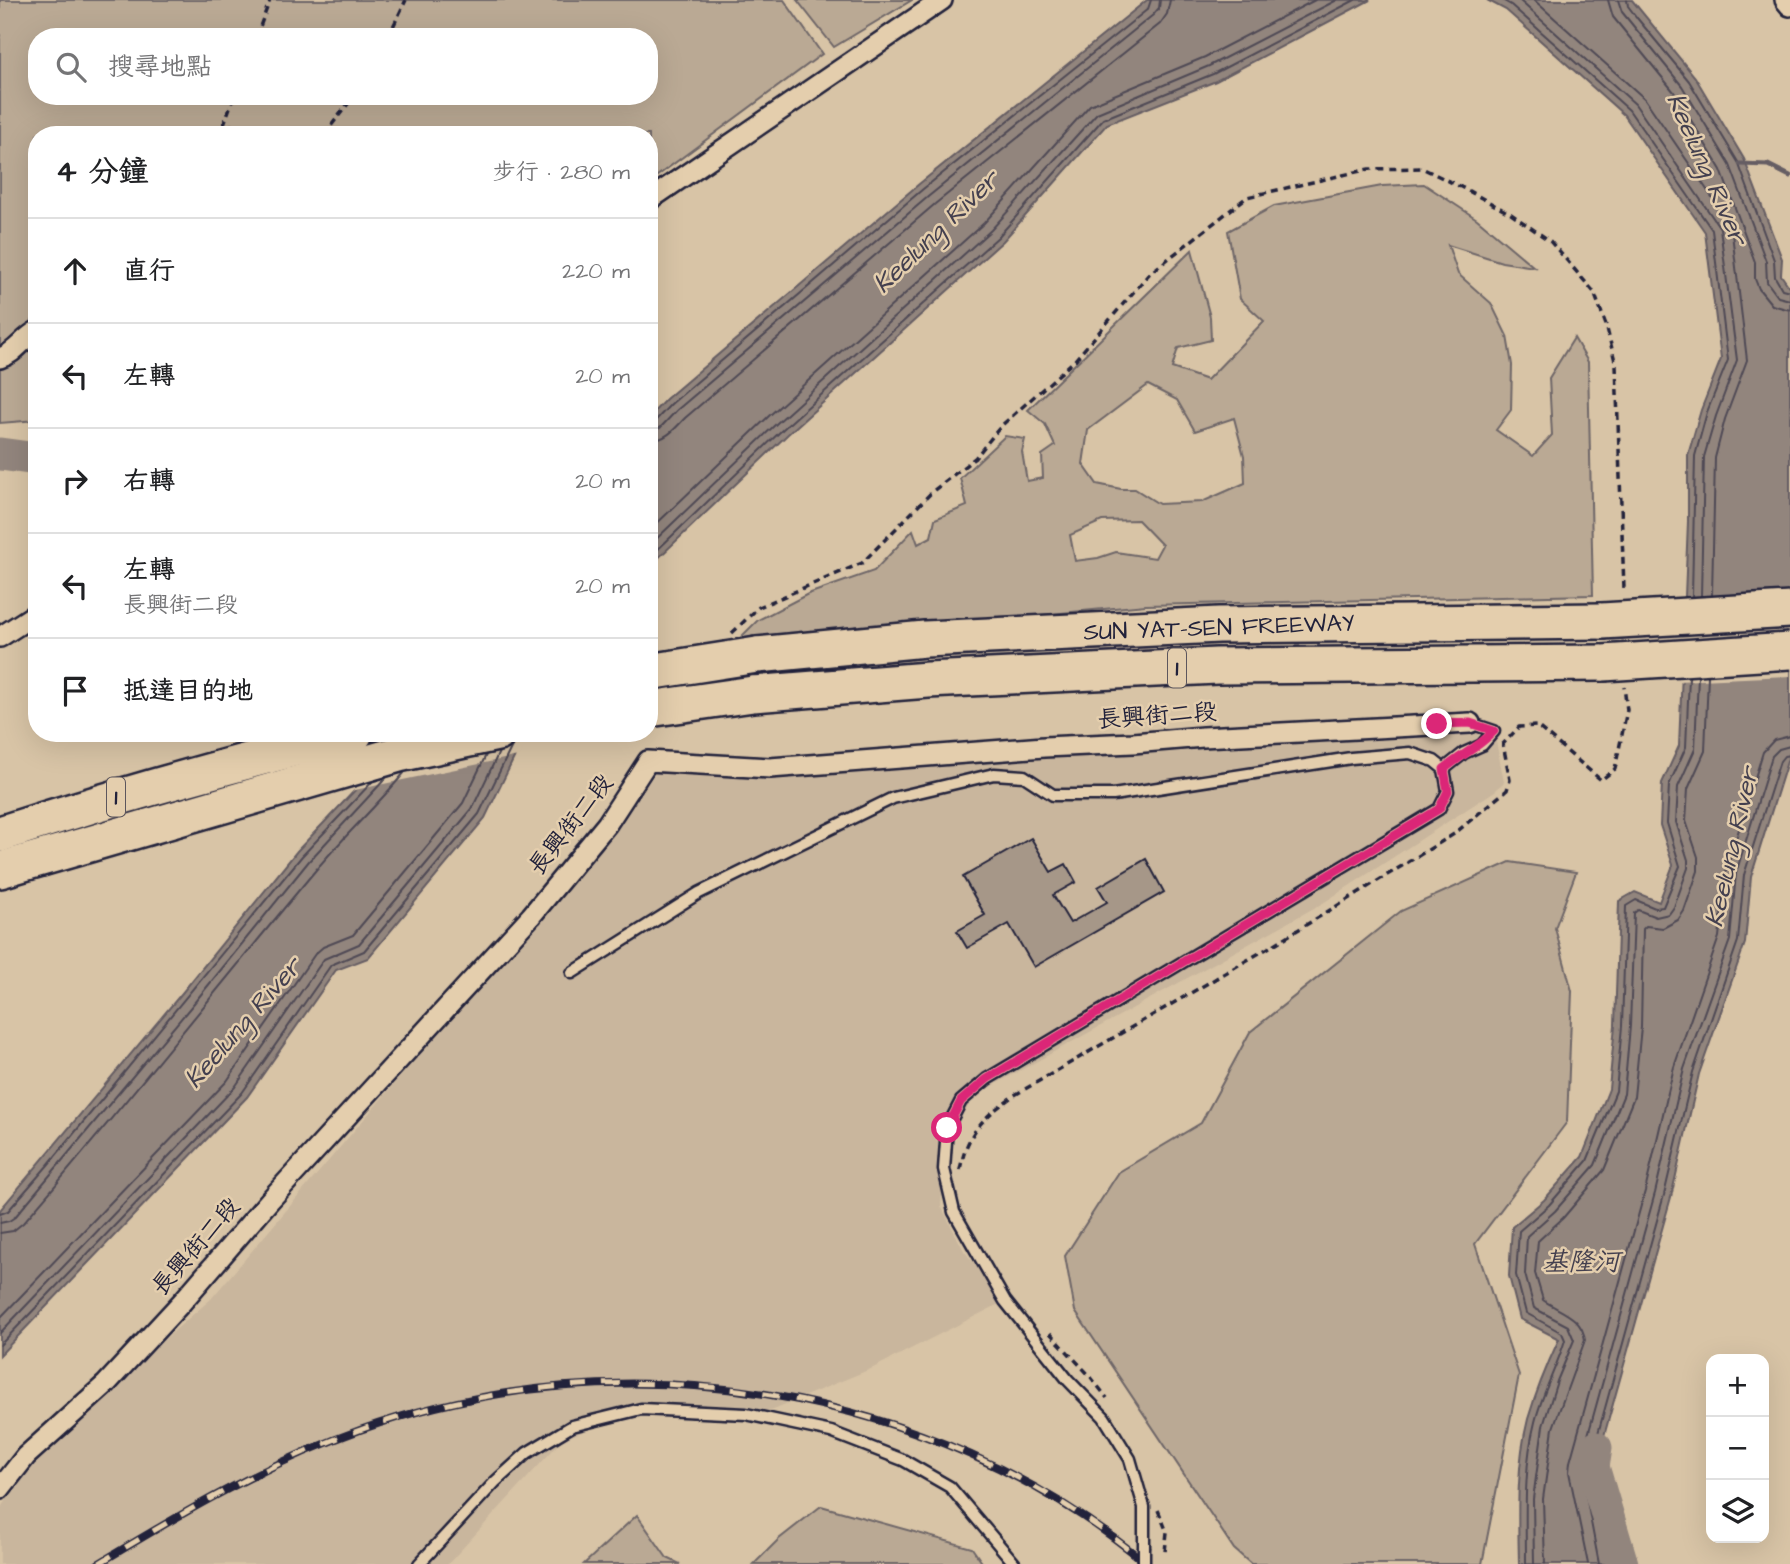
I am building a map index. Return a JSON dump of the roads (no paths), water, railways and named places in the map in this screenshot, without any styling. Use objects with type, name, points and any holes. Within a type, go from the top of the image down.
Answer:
[{"type":"highway","name":"SUN YAT-SEN FREEWAY","points":[[658,669],[744,644],[925,639],[1219,625],[1602,621],[1790,610]]},
{"type":"highway","name":"SUN YAT-SEN FREEWAY","points":[[658,708],[753,694],[928,680],[1217,666],[1613,675],[1790,652]]},
{"type":"highway","name":"1","points":[[0,834],[83,807],[320,742]]},
{"type":"highway","name":"1","points":[[0,870],[399,754],[456,742]]},
{"type":"street","points":[[658,194],[942,0]]},
{"type":"street","points":[[1784,0],[1790,6]]},
{"type":"street","points":[[0,358],[10,355],[28,336]]},
{"type":"street","points":[[0,637],[28,620]]},
{"type":"street","name":"長興街二段","points":[[0,1489],[26,1456],[106,1384],[182,1302],[271,1200],[531,916],[607,824],[648,761],[770,768],[1044,747],[1470,723]]},
{"type":"lane","points":[[1444,769],[1464,753],[1482,745],[1494,731],[1470,723]]},
{"type":"lane","points":[[572,973],[699,893],[893,798],[962,780],[994,774],[1012,774],[1024,776],[1052,795],[1080,796],[1113,795],[1351,758],[1410,753],[1434,761],[1444,769],[1448,791],[1439,809],[987,1079],[961,1101],[947,1128],[944,1169],[954,1212],[1005,1301],[1068,1380],[1104,1417],[1130,1459],[1144,1507],[1144,1564]]},
{"type":"lane","points":[[419,1564],[495,1482],[527,1453],[572,1426],[641,1409],[746,1415],[831,1432],[903,1460],[950,1487],[1015,1564]]},
{"type":"water","points":[[1147,0],[1370,0],[1216,81],[1107,124],[1003,241],[788,434],[658,558],[658,407],[919,184]]},
{"type":"water","name":"基隆河","points":[[1487,0],[1632,0],[1695,77],[1744,159],[1782,259],[1781,275],[1790,288],[1790,752],[1751,877],[1745,943],[1699,1074],[1671,1197],[1595,1468],[1615,1564],[1519,1564],[1519,1491],[1524,1437],[1535,1399],[1559,1339],[1520,1319],[1509,1276],[1512,1227],[1544,1200],[1582,1157],[1609,1089],[1615,1025],[1619,901],[1635,892],[1659,902],[1673,865],[1660,825],[1662,783],[1679,746],[1688,455],[1701,410],[1721,359],[1705,232],[1624,115],[1506,10]]},
{"type":"water","points":[[497,742],[522,742],[485,818],[368,958],[336,970],[247,1097],[0,1355],[0,1210],[297,851],[360,785]]},
{"type":"waterway","points":[[1740,164],[1768,165],[1790,176]]},
{"type":"waterway","points":[[0,454],[28,458]]},
{"type":"waterway","name":"Keelung River","points":[[1596,1448],[1593,1467],[1622,1564]]},
{"type":"railway","points":[[98,1564],[258,1473],[360,1430],[460,1401],[563,1386],[667,1384],[771,1395],[873,1419],[970,1455],[1062,1503],[1147,1564]]}]
